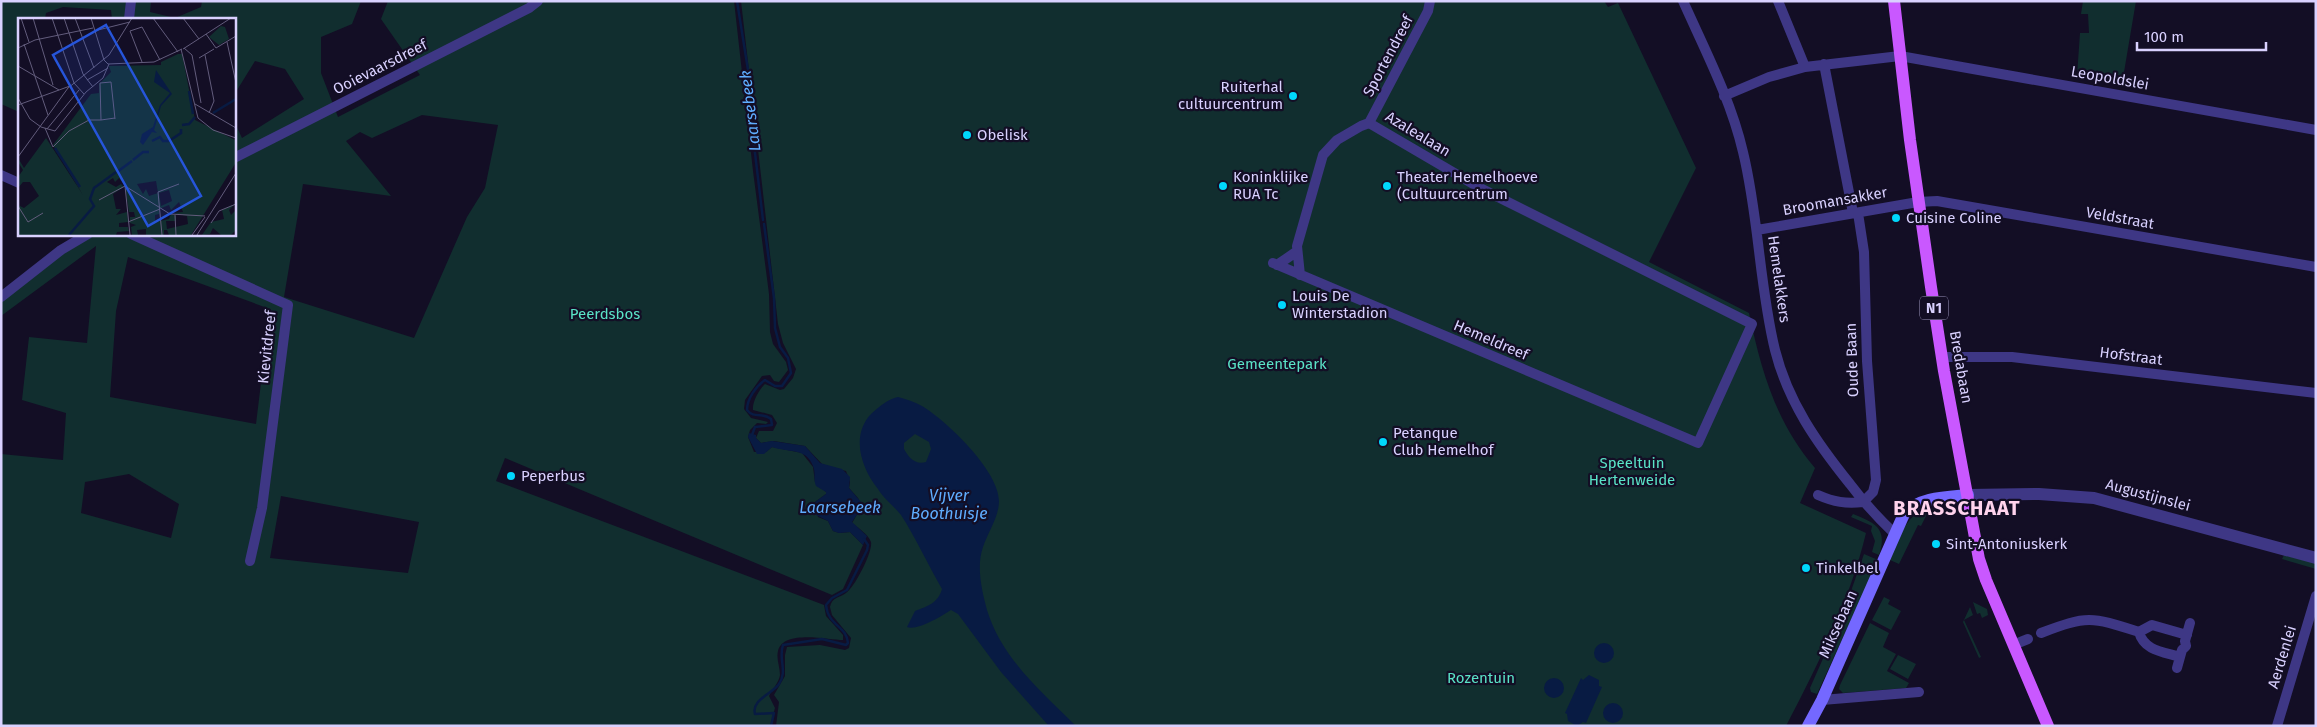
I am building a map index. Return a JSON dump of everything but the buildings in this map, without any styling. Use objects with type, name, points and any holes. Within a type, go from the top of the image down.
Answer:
[{"type":"main road","name":"Bredabaan","points":[[1895,2],[1918,202],[1942,357],[1982,569],[2048,726]]},
{"type":"main road","name":"Miksebaan","points":[[1808,726],[1822,700],[1904,514],[1919,502],[1968,495]]},
{"type":"street","points":[[129,18],[131,1]]},
{"type":"street","name":"Ooievaarsdreef","points":[[235,157],[529,8],[538,1]]},
{"type":"street","name":"Sportendreef","points":[[1370,123],[1428,12],[1430,1]]},
{"type":"street","name":"Hemelakkers","points":[[1683,1],[1724,96],[1743,151],[1769,321],[1779,365],[1796,406],[1826,455],[1871,512],[1895,534]]},
{"type":"street","points":[[1778,1],[1805,67]]},
{"type":"street","points":[[1724,96],[1769,77],[1805,67],[1900,56]]},
{"type":"street","name":"Leopoldslei","points":[[1900,56],[2316,130]]},
{"type":"street","name":"Oude Baan","points":[[1824,64],[1864,252],[1866,361],[1876,486],[1863,502]]},
{"type":"street","name":"Azalealaan","points":[[1300,275],[1296,252],[1323,155],[1337,140],[1370,123],[1480,188],[1752,324]]},
{"type":"street","points":[[1,175],[18,183]]},
{"type":"street","name":"Veldstraat","points":[[1918,202],[1937,201],[2316,267]]},
{"type":"street","name":"Broomansakker","points":[[1756,230],[1918,202]]},
{"type":"street","points":[[1,297],[61,250],[86,235]]},
{"type":"street","name":"Kievitdreef","points":[[133,235],[288,305],[262,508],[250,561]]},
{"type":"street","name":"Hemeldreef","points":[[1296,252],[1275,264],[1698,443],[1752,324]]},
{"type":"street","points":[[1752,324],[1769,321]]},
{"type":"street","name":"Hofstraat","points":[[1942,357],[2012,357],[2316,394]]},
{"type":"street","name":"Augustijnslei","points":[[1968,495],[2039,494],[2094,498],[2316,558]]},
{"type":"street","points":[[1818,495],[1833,502],[1863,502]]},
{"type":"street","name":"Aerdenlei","points":[[2277,726],[2316,596]]},
{"type":"street","points":[[2041,633],[2071,621],[2095,619],[2139,632],[2152,625],[2186,635]]},
{"type":"street","points":[[2177,668],[2182,650],[2186,646],[2186,635],[2190,623]]},
{"type":"street","points":[[2139,632],[2141,641],[2148,648],[2180,657]]},
{"type":"street","points":[[2013,645],[2028,639]]},
{"type":"street","points":[[1822,700],[1919,692]]},
{"type":"green space","name":"Peerdsbos","points":[[1,1],[151,1],[150,12],[175,18],[112,18],[111,10],[63,7],[46,13],[45,18],[18,18],[18,112],[1,104]]},
{"type":"green space","name":"Peerdsbos","points":[[202,1],[361,1],[352,24],[321,37],[321,73],[338,117],[420,75],[381,19],[388,1],[734,1],[769,294],[770,332],[773,344],[786,362],[788,370],[779,382],[774,381],[770,375],[762,376],[745,400],[744,409],[751,418],[768,422],[766,424],[757,423],[750,430],[748,437],[754,452],[766,452],[772,447],[802,453],[813,467],[815,482],[826,492],[815,502],[818,517],[828,521],[833,531],[839,533],[850,532],[863,545],[843,589],[832,595],[505,458],[496,481],[824,605],[826,616],[843,635],[843,640],[807,637],[788,640],[782,644],[778,651],[780,675],[769,696],[775,708],[770,726],[1,726],[1,454],[63,460],[66,413],[22,400],[29,337],[87,343],[96,246],[1,316],[1,296],[81,235],[235,235],[235,123],[242,138],[304,99],[285,69],[255,61],[235,93],[235,18],[175,18],[201,7]],"holes":[[[422,115],[498,125],[485,188],[467,217],[414,338],[284,297],[303,184],[391,196],[346,141],[360,132],[372,138]],[[128,257],[270,309],[256,424],[110,397],[116,311]],[[129,474],[179,504],[171,538],[81,513],[85,482]],[[281,496],[419,522],[408,573],[270,558]]]},
{"type":"green space","name":"Gemeentepark","points":[[741,1],[1604,1],[1608,7],[1618,3],[1696,168],[1649,262],[1749,313],[1765,375],[1780,414],[1801,451],[1815,468],[1800,503],[1866,533],[1851,583],[1832,632],[1786,726],[776,726],[779,702],[774,695],[785,676],[787,647],[820,645],[845,650],[849,648],[851,638],[832,615],[830,607],[834,599],[846,593],[854,584],[866,561],[871,542],[852,523],[862,506],[849,488],[850,482],[846,471],[823,465],[805,446],[774,441],[761,443],[756,438],[759,431],[773,431],[777,423],[772,415],[753,410],[758,393],[765,384],[780,390],[784,389],[793,378],[796,369],[783,343],[778,324]]},
{"type":"green space","points":[[2083,1],[2136,1],[2122,84],[2077,76],[2080,33],[2089,33],[2088,14],[2081,14]]},
{"type":"green space","points":[[1930,507],[1936,510],[1935,513],[1929,510],[1921,526],[1918,525],[1899,564],[1890,560],[1900,536],[1909,521],[1921,510]]},
{"type":"green space","points":[[1853,514],[1868,520],[1878,528],[1882,538],[1879,555],[1872,552],[1875,541],[1871,531],[1872,526],[1851,517]]},
{"type":"green space","points":[[1864,554],[1878,560],[1867,574],[1871,576],[1817,694],[1811,692],[1810,688],[1844,611]]},
{"type":"green space","points":[[2284,555],[2316,563],[2316,569],[2282,559]]},
{"type":"green space","points":[[1884,597],[1890,600],[1888,604],[1901,611],[1891,630],[1872,620]]},
{"type":"green space","points":[[1973,602],[1987,609],[1988,615],[1982,618],[1980,613],[1977,614]]},
{"type":"green space","points":[[1970,607],[1973,615],[1964,620],[1981,657],[1979,658],[1963,622]]},
{"type":"green space","points":[[1870,623],[1889,633],[1883,647],[1896,654],[1887,671],[1909,683],[1906,688],[1843,693],[1839,689],[1840,685]]},
{"type":"green space","points":[[1898,655],[1916,664],[1908,679],[1890,669]]},
{"type":"water","name":"Vijver Boothuisje","points":[[898,397],[922,406],[945,423],[970,448],[990,476],[997,489],[999,507],[983,547],[980,563],[982,587],[987,610],[1002,644],[1024,674],[1076,726],[1048,725],[1001,672],[958,614],[951,610],[923,625],[907,627],[915,611],[935,601],[942,589],[901,515],[872,481],[860,451],[861,431],[865,422],[878,408]],"holes":[[[915,434],[929,442],[931,449],[926,462],[922,463],[913,460],[904,449],[904,443]]]},
{"type":"water","name":"Laarsebeek","points":[[749,433],[756,435],[756,438],[761,443],[772,441],[805,446],[820,463],[842,469],[850,477],[849,488],[861,502],[860,510],[852,522],[867,536],[863,545],[850,532],[839,533],[833,531],[828,521],[814,514],[812,508],[815,502],[826,492],[816,486],[814,469],[806,456],[801,453],[772,447],[764,454],[757,454],[748,437]]},
{"type":"water","points":[[1604,643],[1611,646],[1614,653],[1611,660],[1604,663],[1597,660],[1594,653],[1597,646]]},
{"type":"water","points":[[1589,675],[1599,680],[1599,686],[1602,687],[1586,723],[1583,722],[1577,726],[1568,721],[1567,714],[1565,713],[1581,678],[1583,680]]},
{"type":"water","points":[[1550,678],[1558,678],[1564,684],[1564,692],[1558,698],[1550,698],[1544,692],[1544,684]]},
{"type":"water","points":[[1613,703],[1620,706],[1623,713],[1620,720],[1613,723],[1606,720],[1603,713],[1606,706]]},
{"type":"waterway","name":"Laarsebeek","points":[[737,1],[748,70],[752,128],[763,220]]},
{"type":"waterway","name":"Laarsebeek","points":[[752,435],[755,427],[772,425],[771,419],[768,417],[753,414],[747,410],[753,393],[765,380],[775,386],[782,386],[791,373],[788,358],[780,347],[775,328],[774,298],[764,224]]},
{"type":"waterway","name":"Laarsebeek","points":[[771,726],[774,713],[755,714],[755,709],[759,701],[776,688],[782,679],[783,645],[822,639],[846,645],[848,643],[847,637],[827,612],[826,605],[832,598],[847,590],[867,550],[868,545],[864,539]]},
{"type":"place","name":"Ruiterhal cultuurcentrum","points":[[1293,96]]},
{"type":"place","name":"Obelisk","points":[[967,135]]},
{"type":"place","name":"Koninklijke RUA Tc","points":[[1223,186]]},
{"type":"place","name":"Theater Hemelhoeve (Cultuurcentrum","points":[[1387,186]]},
{"type":"place","name":"Cuisine Coline","points":[[1896,218]]},
{"type":"place","name":"Louis De Winterstadion","points":[[1282,305]]},
{"type":"place","name":"Petanque Club Hemelhof","points":[[1383,442]]},
{"type":"place","name":"Peperbus","points":[[511,476]]},
{"type":"place","name":"Sint-Antoniuskerk","points":[[1936,544]]},
{"type":"place","name":"Tinkelbel","points":[[1806,568]]},
{"type":"district","name":"BRASSCHAAT","points":[[1957,508]]},
{"type":"park label","name":"Speeltuin Hertenweide","points":[[1632,472]]},
{"type":"park label","name":"Rozentuin","points":[[1481,678]]}]
